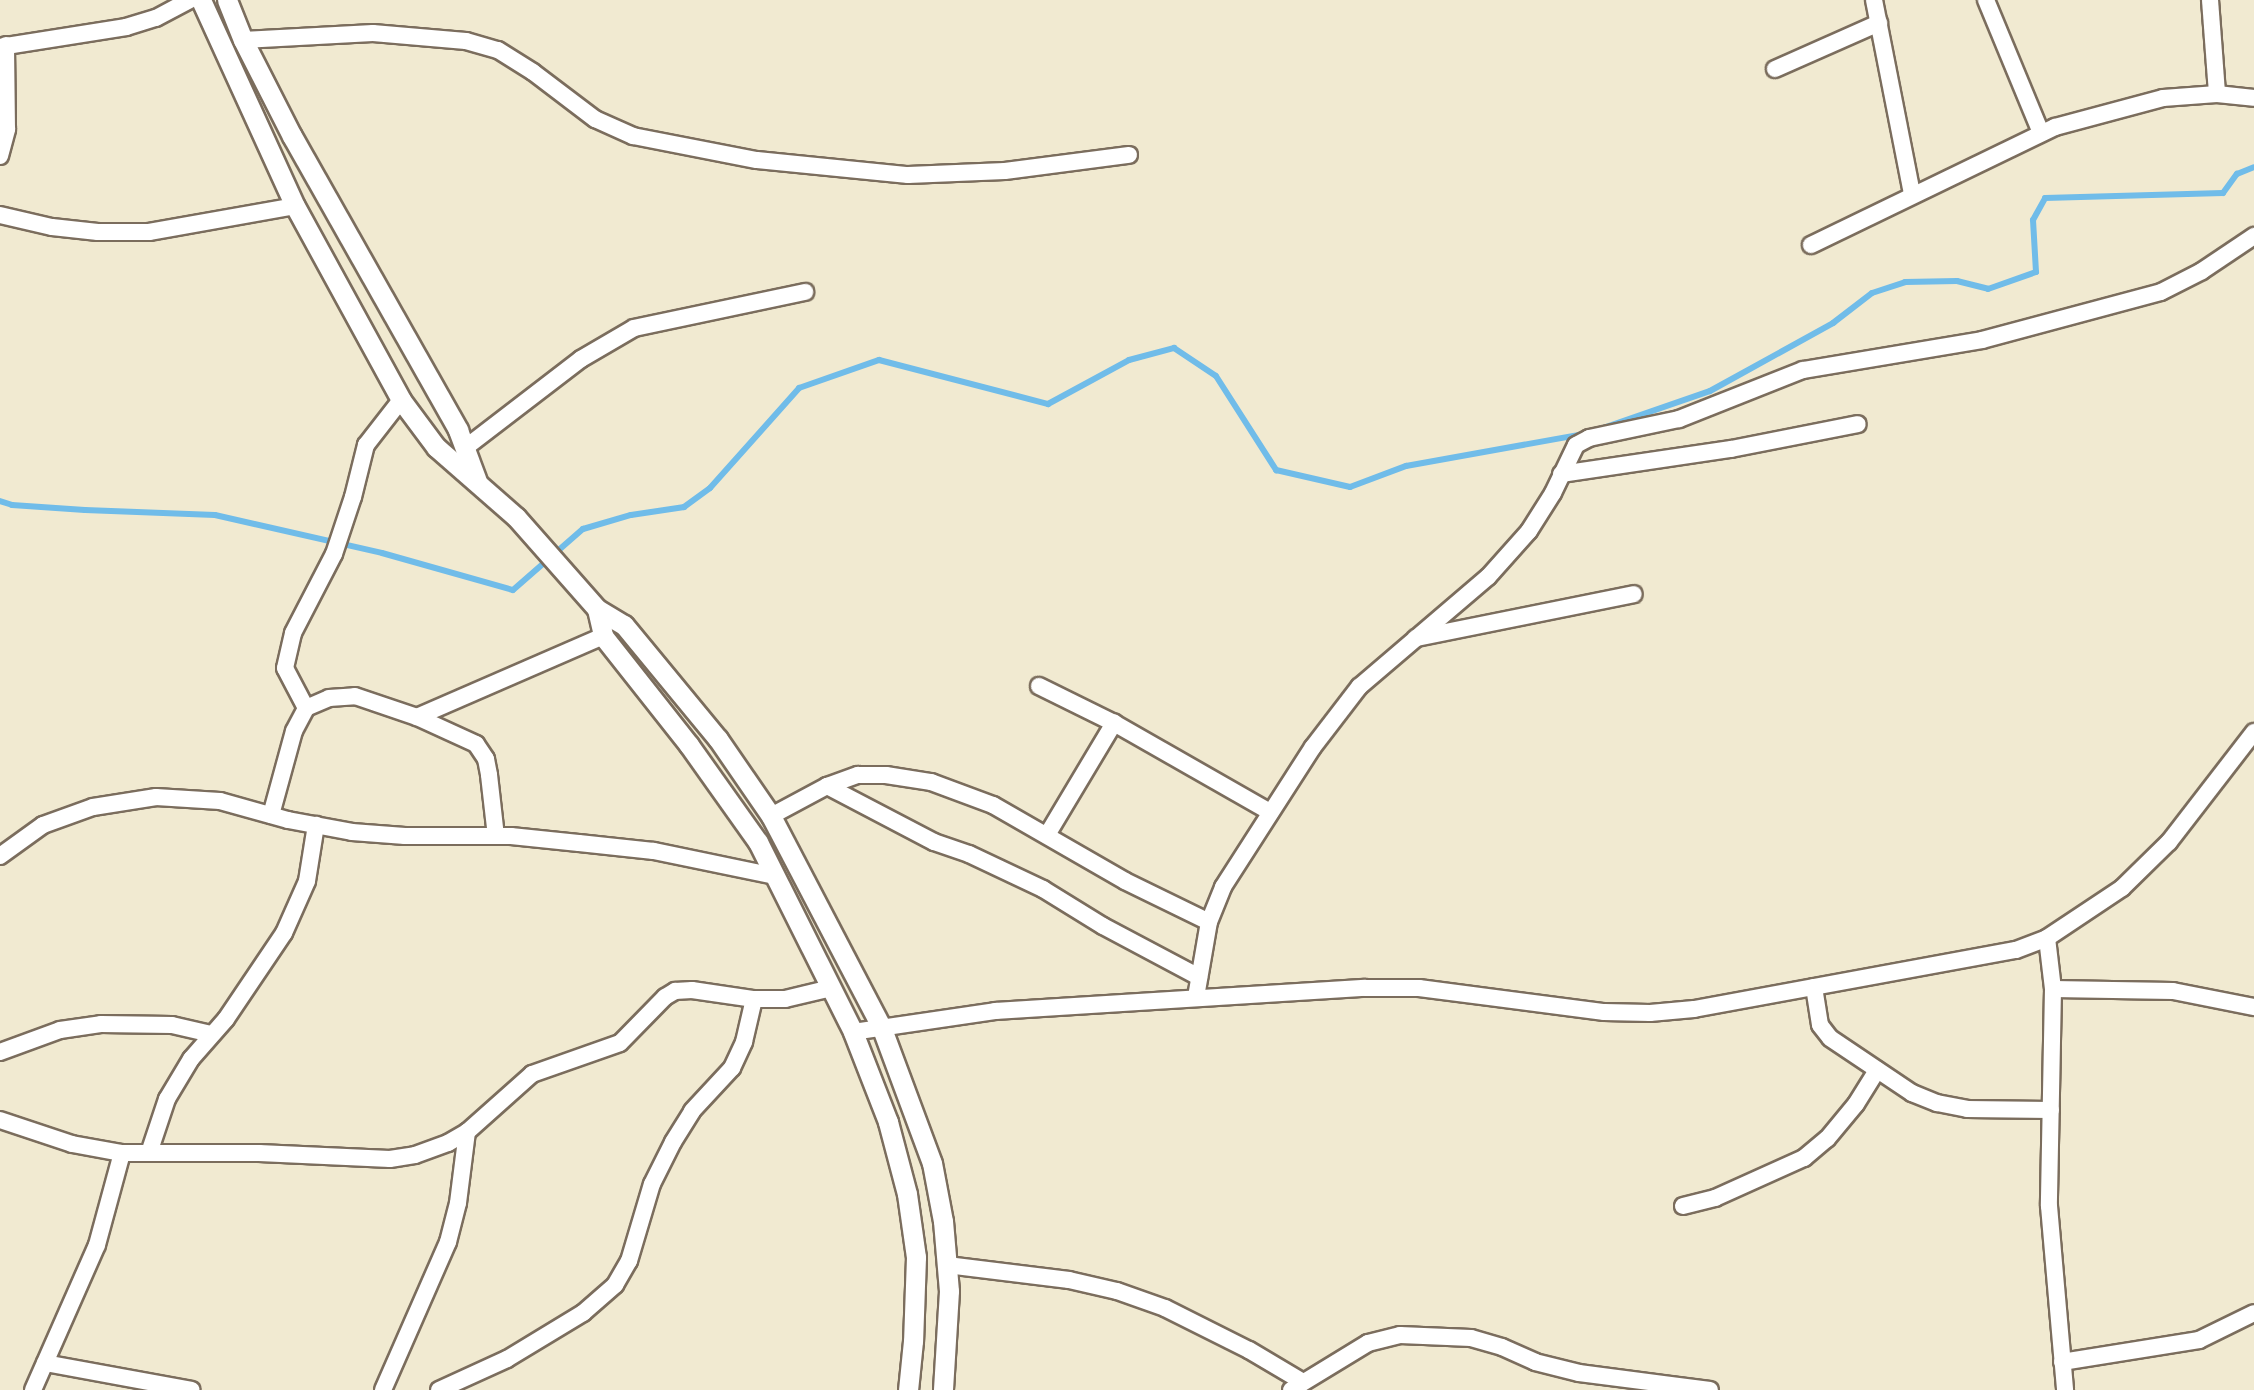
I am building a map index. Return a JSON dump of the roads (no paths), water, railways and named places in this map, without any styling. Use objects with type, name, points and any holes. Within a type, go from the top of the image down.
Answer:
[{"type":"street","points":[[0,156],[7,129],[3,46],[126,27],[156,18],[190,0]]},
{"type":"street","points":[[201,0],[295,206],[401,400],[436,447],[523,525],[597,609],[624,625],[718,738],[771,816],[881,1026],[932,1163],[943,1221],[949,1291],[943,1390]]},
{"type":"street","points":[[227,0],[243,40],[292,136],[458,430],[479,485]]},
{"type":"street","points":[[1874,0],[1912,193]]},
{"type":"street","points":[[1986,0],[2041,133]]},
{"type":"street","points":[[2210,0],[2217,94]]},
{"type":"street","points":[[1775,69],[1879,23]]},
{"type":"street","points":[[243,40],[373,33],[466,41],[498,50],[533,72],[595,119],[633,136],[757,160],[908,175],[1005,171],[1129,155]]},
{"type":"street","points":[[1811,244],[2041,133],[2092,115],[2163,98],[2217,94],[2254,98]]},
{"type":"street","points":[[0,215],[52,227],[98,232],[149,232],[295,206]]},
{"type":"street","points":[[1196,997],[1209,922],[1223,887],[1313,747],[1359,687],[1488,577],[1529,531],[1576,445],[1589,438],[1679,419],[1803,370],[1982,340],[2161,292],[2202,271],[2254,236]]},
{"type":"street","points":[[465,448],[581,359],[634,328],[805,292]]},
{"type":"street","points":[[306,708],[285,668],[293,633],[334,554],[353,497],[366,445],[401,400]]},
{"type":"street","points":[[1561,474],[1731,449],[1857,424]]},
{"type":"street","points":[[1414,639],[1634,594]]},
{"type":"street","points":[[597,609],[603,636],[689,745],[758,842],[853,1032],[888,1122],[907,1194],[916,1257],[908,1390]]},
{"type":"street","points":[[417,717],[603,636]]},
{"type":"street","points":[[1039,686],[1114,723],[1270,812]]},
{"type":"street","points":[[271,815],[294,731],[306,708],[329,698],[355,696],[417,717],[476,744],[486,760],[496,836]]},
{"type":"street","points":[[1047,835],[1114,723]]},
{"type":"street","points":[[853,1032],[995,1011],[1196,997],[1419,988],[1604,1012],[1650,1013],[1694,1009],[2016,950],[2047,938],[2122,888],[2169,842],[2254,732]]},
{"type":"street","points":[[771,816],[827,786],[858,775],[886,775],[931,782],[993,805],[1125,881],[1209,922]]},
{"type":"street","points":[[827,786],[934,842],[969,854],[1043,889],[1103,926],[1199,977]]},
{"type":"street","points":[[0,856],[43,825],[93,807],[156,797],[220,801],[316,825],[405,836],[496,836],[654,852],[775,876]]},
{"type":"street","points":[[149,1153],[167,1099],[191,1059],[210,1034],[226,1019],[284,933],[307,881],[316,825]]},
{"type":"street","points":[[2047,938],[2053,989],[2049,1206],[2065,1390]]},
{"type":"street","points":[[1814,987],[1820,1025],[1830,1038],[1912,1093],[1937,1103],[1967,1109],[2051,1111]]},
{"type":"street","points":[[0,1120],[72,1144],[122,1153],[259,1153],[390,1159],[415,1155],[449,1143],[467,1132],[532,1074],[620,1043],[664,997],[675,991],[692,990],[754,999],[785,999],[831,988]]},
{"type":"street","points":[[2053,989],[2173,991],[2254,1007]]},
{"type":"street","points":[[439,1390],[507,1359],[583,1313],[615,1285],[629,1261],[652,1184],[692,1111],[732,1068],[744,1042],[754,999]]},
{"type":"street","points":[[0,1052],[61,1030],[102,1024],[173,1025],[210,1034]]},
{"type":"street","points":[[1683,1206],[1714,1198],[1804,1158],[1827,1139],[1856,1104],[1877,1070]]},
{"type":"street","points":[[383,1390],[448,1242],[458,1203],[467,1132]]},
{"type":"street","points":[[33,1390],[97,1245],[122,1153]]},
{"type":"street","points":[[947,1265],[1069,1280],[1117,1291],[1166,1308],[1249,1350],[1297,1386],[1368,1343],[1400,1335],[1471,1338],[1502,1347],[1535,1362],[1579,1373],[1710,1390]]},
{"type":"street","points":[[2062,1362],[2199,1340],[2254,1313]]},
{"type":"street","points":[[45,1363],[192,1390]]},
{"type":"waterway","points":[[1600,429],[1710,391],[1833,323],[1872,293],[1905,282],[1957,281],[1988,289],[2036,272],[2033,220],[2045,198],[2223,193],[2237,174],[2254,167]]},
{"type":"waterway","points":[[0,501],[12,505],[85,510],[215,515],[382,553],[513,590],[583,529],[631,515],[684,507],[710,488],[799,388],[879,360],[1048,404],[1129,360],[1174,348],[1216,376],[1276,470],[1350,487],[1406,466],[1583,434]]}]
